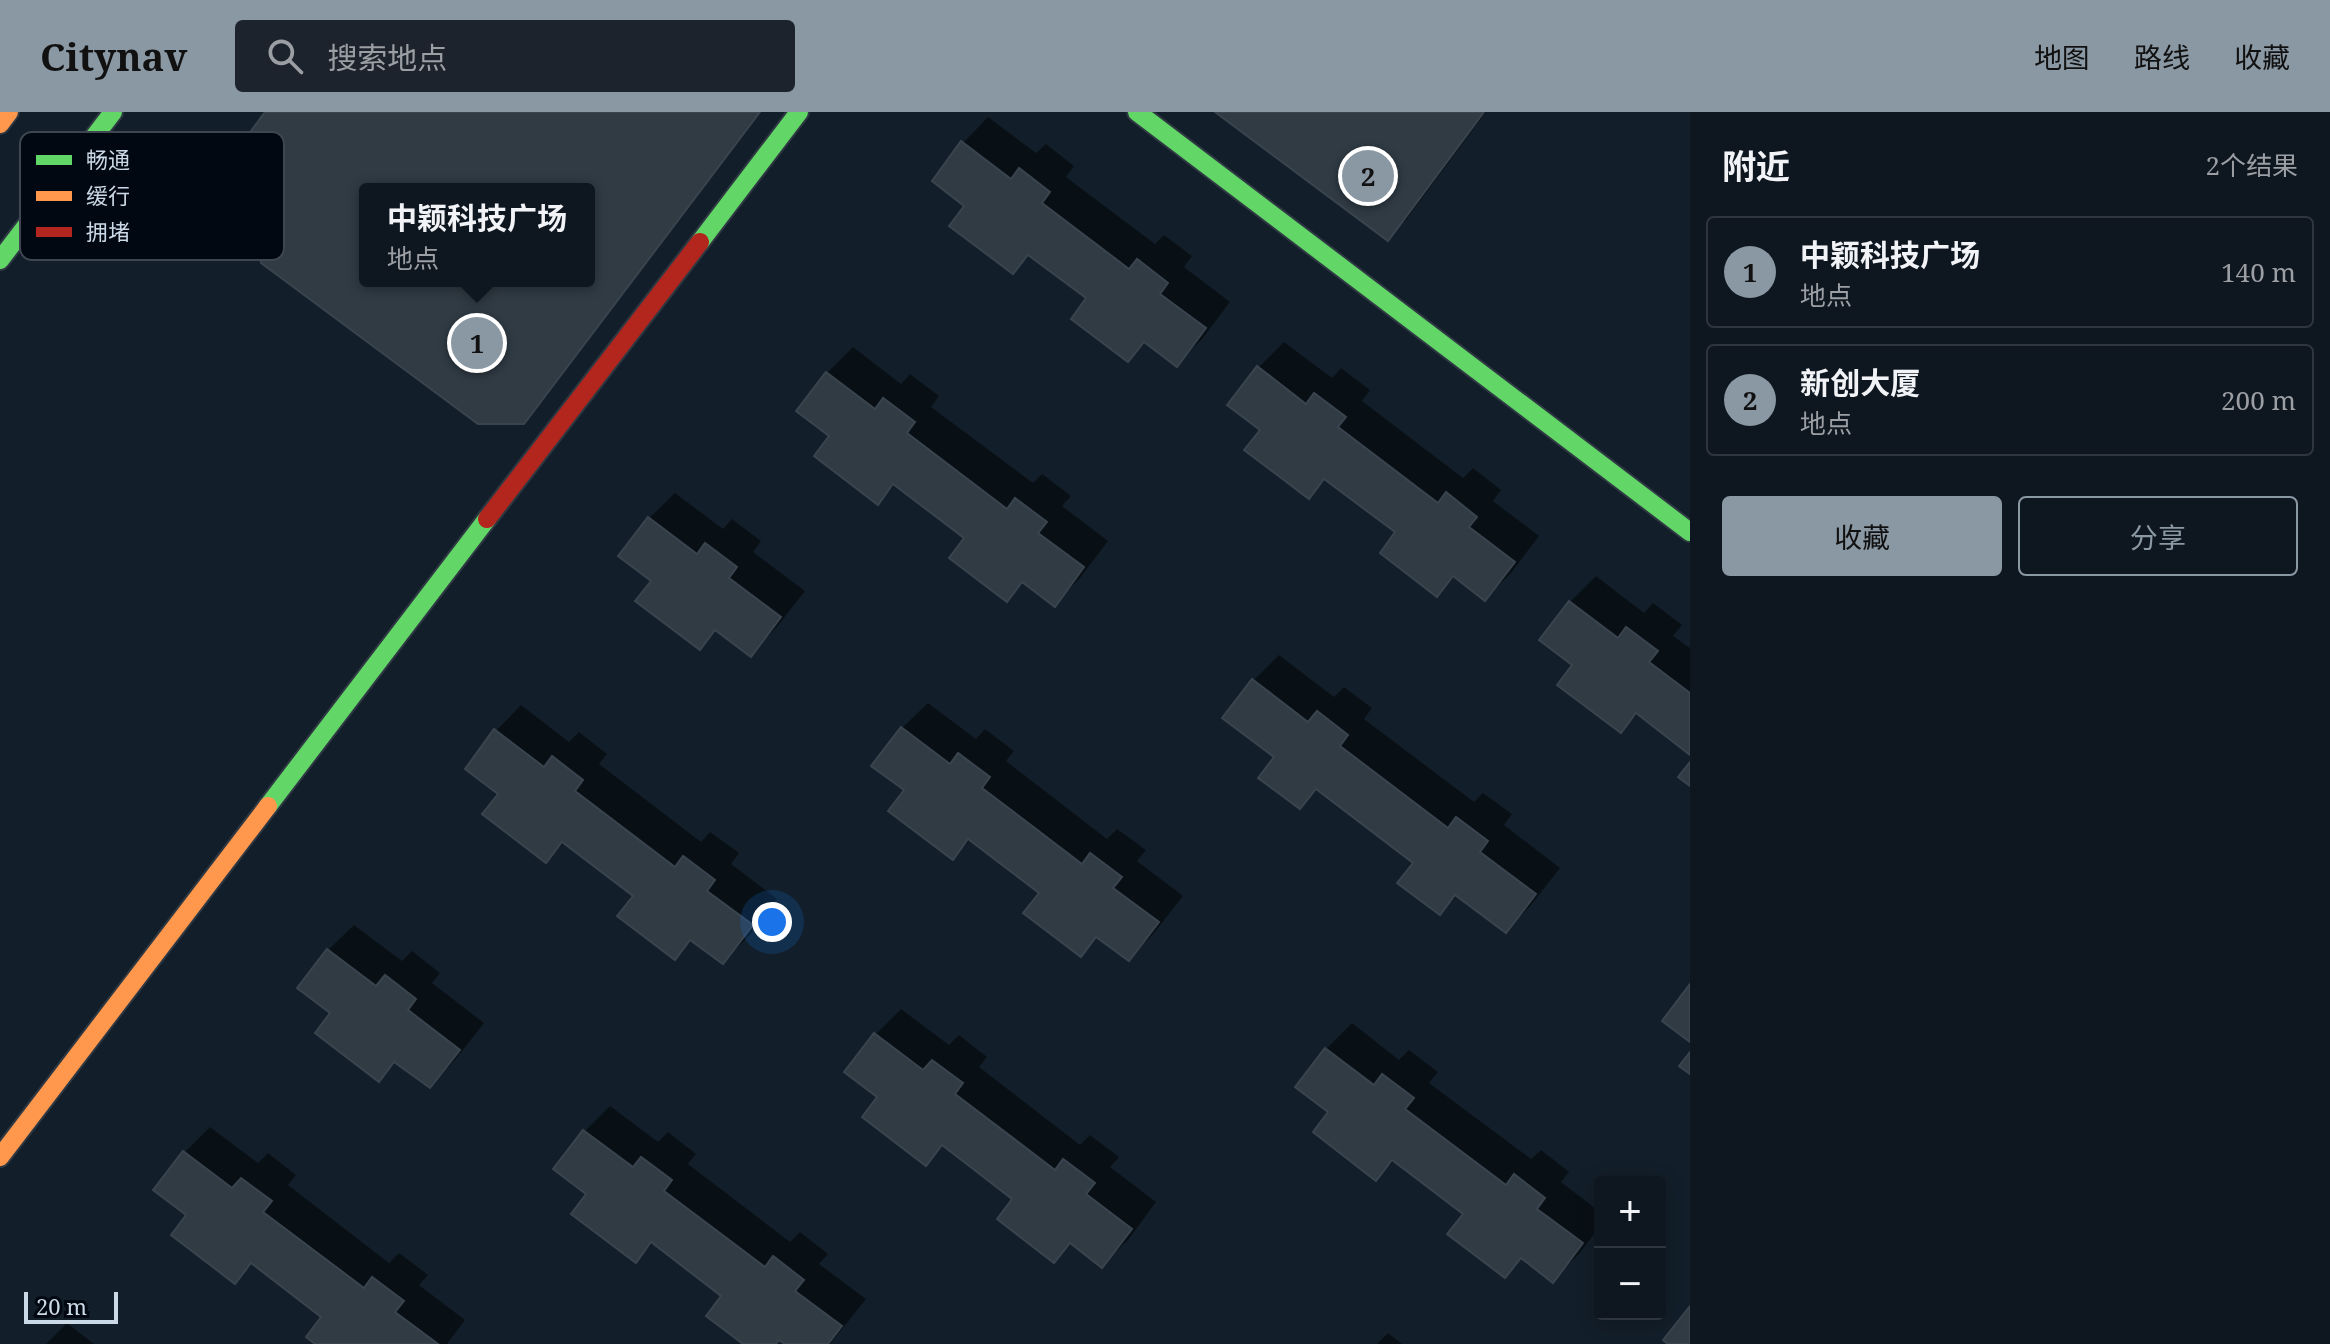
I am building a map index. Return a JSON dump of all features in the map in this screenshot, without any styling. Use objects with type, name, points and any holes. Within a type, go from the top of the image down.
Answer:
[{"type":"street","points":[[0,124],[9,112]]},
{"type":"street","points":[[98,132],[113,112]]},
{"type":"street","points":[[0,1157],[799,112]]},
{"type":"street","points":[[1137,112],[1690,532]]},
{"type":"street","points":[[0,260],[20,234]]},
{"type":"building","points":[[265,112],[760,112],[524,424],[478,424],[261,260],[284,260],[284,132],[250,132]]},
{"type":"building","points":[[1215,112],[1484,112],[1388,241]]},
{"type":"building","points":[[961,141],[1011,179],[1019,168],[1050,192],[1042,203],[1129,269],[1137,259],[1168,283],[1160,294],[1206,328],[1177,367],[1144,342],[1128,362],[1071,319],[1086,298],[1028,255],[1013,274],[949,226],[964,206],[932,181]]},
{"type":"building","points":[[1257,366],[1306,404],[1314,393],[1346,417],[1338,427],[1438,503],[1446,492],[1477,517],[1469,527],[1515,562],[1485,601],[1453,576],[1437,597],[1380,553],[1395,532],[1324,479],[1309,499],[1244,450],[1260,430],[1227,405]]},
{"type":"building","points":[[826,372],[875,409],[883,398],[915,422],[907,433],[1007,509],[1015,498],[1047,522],[1038,533],[1084,567],[1055,607],[1022,582],[1007,602],[949,558],[964,538],[893,484],[878,505],[814,456],[829,436],[796,411]]},
{"type":"building","points":[[648,517],[697,554],[705,543],[737,567],[729,578],[781,617],[751,657],[715,630],[700,650],[635,601],[651,581],[618,556]]},
{"type":"building","points":[[1569,601],[1618,638],[1626,627],[1658,651],[1649,662],[1690,693],[1690,755],[1636,713],[1621,733],[1557,685],[1572,665],[1539,640]]},
{"type":"building","points":[[1252,679],[1308,722],[1317,711],[1348,735],[1340,746],[1448,828],[1456,817],[1488,841],[1480,852],[1536,894],[1506,933],[1455,895],[1440,915],[1397,883],[1413,863],[1316,789],[1300,809],[1258,778],[1274,757],[1222,718]]},
{"type":"building","points":[[901,727],[950,764],[958,753],[990,777],[982,788],[1082,864],[1090,853],[1122,877],[1113,888],[1159,922],[1129,961],[1096,937],[1081,957],[1023,913],[1039,893],[968,839],[953,860],[888,811],[904,790],[871,766]]},
{"type":"building","points":[[494,729],[544,767],[552,756],[583,780],[575,791],[675,867],[683,856],[715,880],[707,891],[753,925],[723,964],[690,940],[675,960],[617,916],[633,896],[562,842],[546,863],[482,814],[498,794],[465,769]]},
{"type":"building","points":[[1690,762],[1690,786],[1678,777]]},
{"type":"building","points":[[327,949],[376,986],[385,975],[416,999],[408,1010],[460,1050],[430,1088],[394,1062],[379,1082],[315,1033],[330,1013],[297,988]]},
{"type":"building","points":[[1690,984],[1690,1042],[1662,1021]]},
{"type":"building","points":[[874,1033],[923,1070],[932,1060],[963,1083],[955,1094],[1055,1170],[1063,1159],[1095,1183],[1086,1194],[1132,1229],[1102,1268],[1070,1243],[1054,1263],[997,1219],[1012,1199],[942,1145],[926,1166],[862,1117],[877,1097],[844,1072]]},
{"type":"building","points":[[1325,1048],[1374,1085],[1382,1074],[1414,1098],[1405,1109],[1506,1185],[1514,1174],[1545,1198],[1537,1209],[1583,1243],[1553,1283],[1521,1258],[1505,1278],[1447,1234],[1463,1214],[1392,1160],[1376,1181],[1313,1132],[1328,1112],[1295,1087]]},
{"type":"building","points":[[1690,1052],[1690,1074],[1679,1066]]},
{"type":"building","points":[[583,1130],[633,1167],[641,1157],[672,1180],[664,1191],[765,1267],[773,1256],[804,1280],[795,1291],[842,1326],[828,1344],[785,1344],[779,1340],[776,1344],[743,1344],[706,1316],[721,1296],[651,1242],[636,1263],[571,1214],[586,1194],[553,1169]]},
{"type":"building","points":[[183,1151],[232,1188],[241,1178],[272,1201],[263,1212],[364,1288],[372,1277],[404,1301],[395,1312],[438,1344],[315,1344],[306,1337],[321,1317],[251,1263],[235,1284],[171,1235],[186,1215],[153,1190]]},
{"type":"building","points":[[1690,1306],[1690,1344],[1668,1344],[1663,1340]]},
{"type":"traffic: fast","points":[[98,132],[113,112]]},
{"type":"traffic: fast","points":[[700,242],[799,112]]},
{"type":"traffic: fast","points":[[1137,112],[1690,532]]},
{"type":"traffic: fast","points":[[0,260],[20,234]]},
{"type":"traffic: fast","points":[[268,806],[487,519]]},
{"type":"traffic: slow","points":[[0,124],[9,112]]},
{"type":"traffic: slow","points":[[0,1157],[268,806]]},
{"type":"traffic: jam","points":[[487,519],[700,242]]},
{"type":"place","name":"新创大厦","points":[[1368,176]]},
{"type":"place","name":"中颖科技广场","points":[[477,343]]}]
